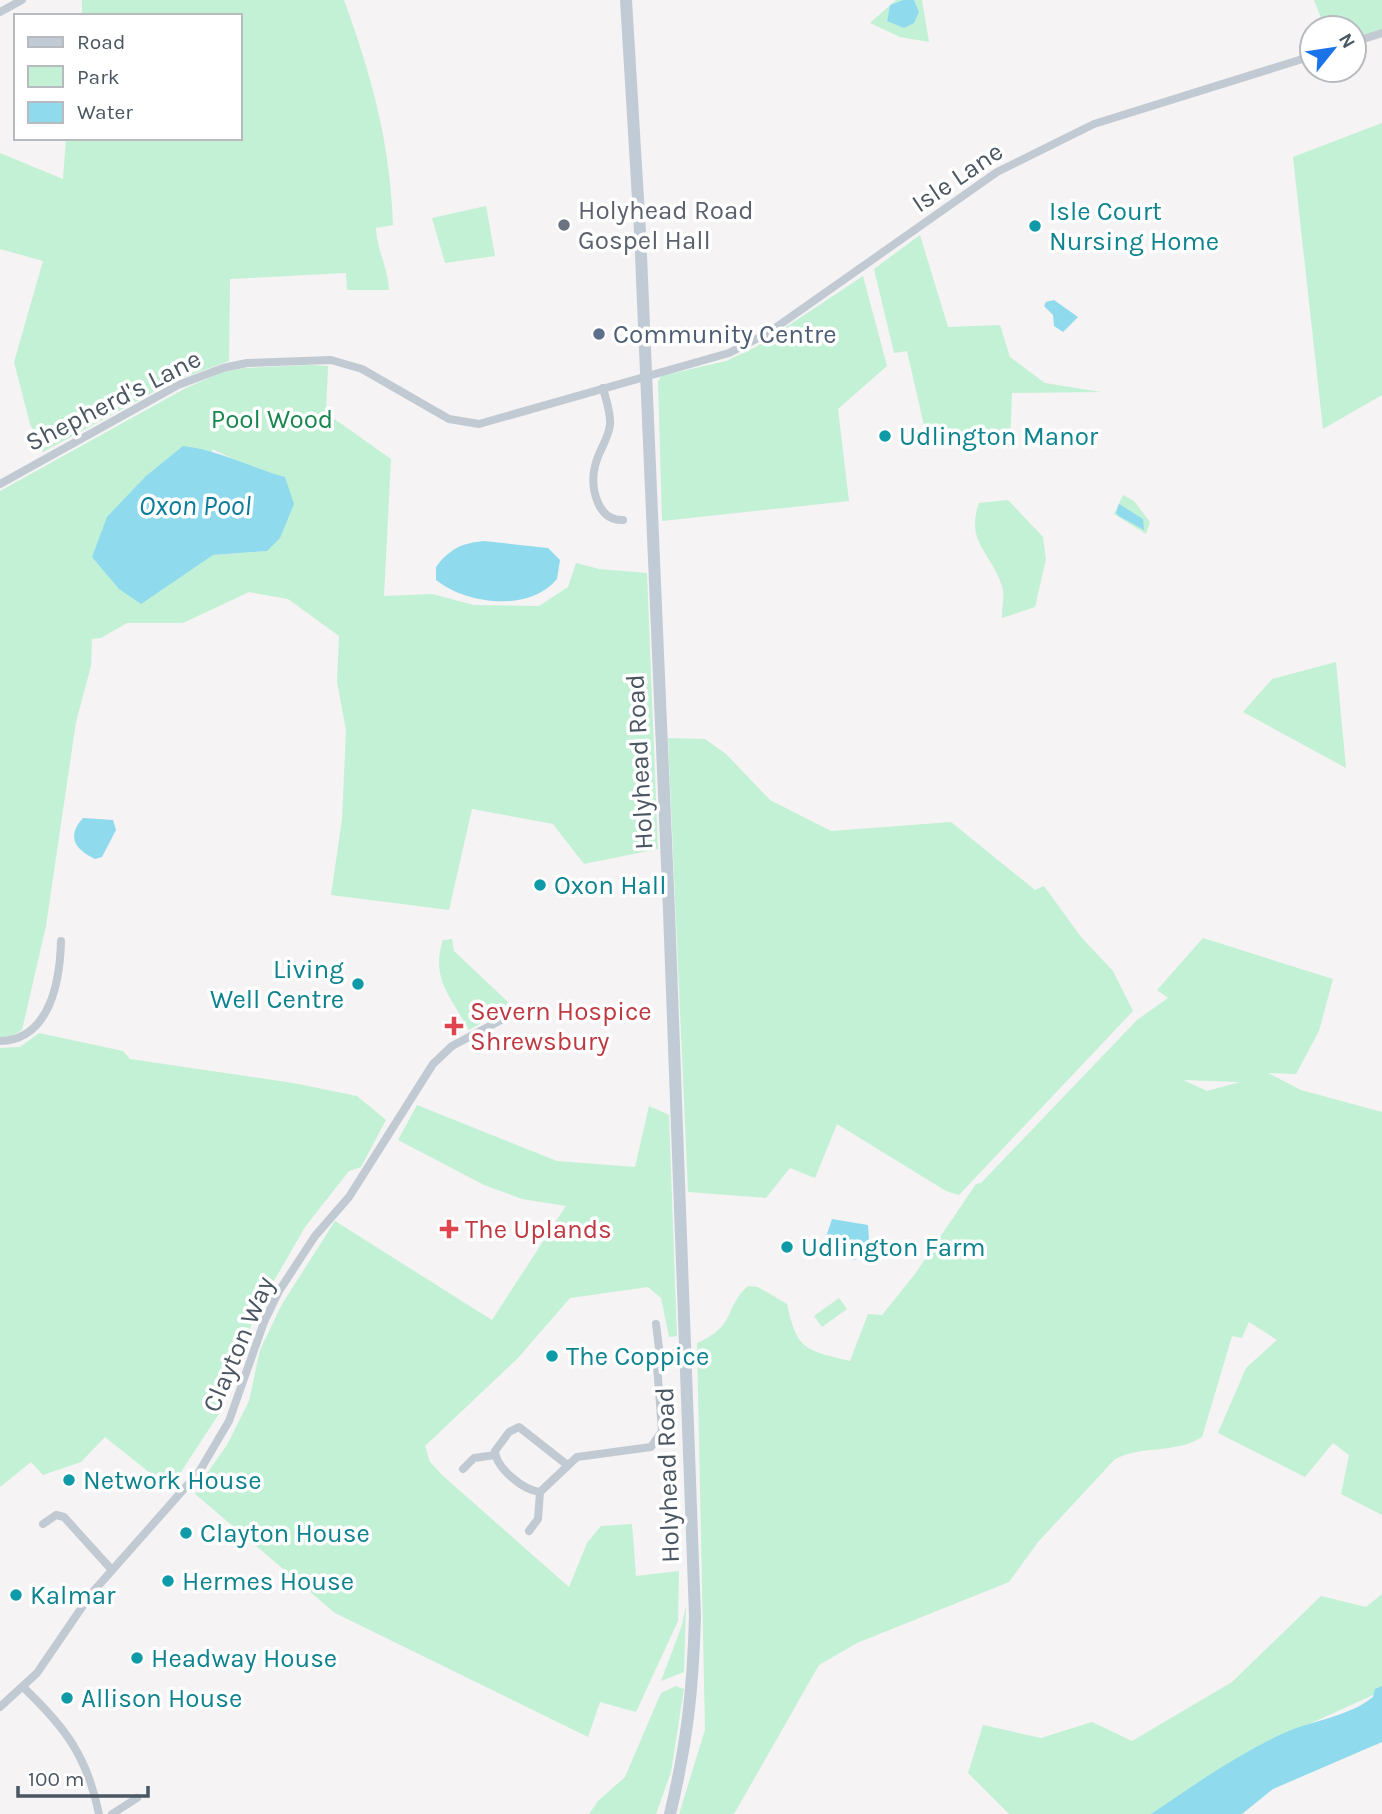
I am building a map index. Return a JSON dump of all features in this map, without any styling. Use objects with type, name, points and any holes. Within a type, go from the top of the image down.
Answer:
[{"type":"main road","name":"Holyhead Road","points":[[626,0],[646,374],[695,1616],[693,1681],[685,1752],[670,1814]]},
{"type":"street","points":[[0,12],[22,0]]},
{"type":"street","name":"Isle Lane","points":[[646,374],[729,353],[768,333],[997,172],[1094,124],[1298,59]]},
{"type":"street","name":"Shepherd's Lane","points":[[0,484],[178,385],[223,368],[247,363],[331,360],[362,369],[449,419],[469,424],[485,422],[646,374]]},
{"type":"street","points":[[603,388],[610,425],[594,468],[596,498],[604,514],[618,521],[614,532]]},
{"type":"street","points":[[0,1041],[14,1041],[28,1034],[49,1005],[57,986],[61,941]]},
{"type":"street","name":"Clayton Way","points":[[0,1707],[37,1673],[111,1569],[196,1476],[229,1421],[264,1322],[279,1291],[309,1244],[349,1197],[433,1064],[452,1046],[520,1010]]},
{"type":"street","points":[[566,1464],[519,1427],[509,1432],[498,1445],[495,1455],[497,1463],[508,1473],[529,1489],[540,1492],[547,1488],[566,1464],[587,1454],[644,1448],[655,1443],[663,1426],[656,1324]]},
{"type":"street","points":[[660,1356],[685,1352]]},
{"type":"street","points":[[463,1469],[470,1459],[495,1455]]},
{"type":"street","points":[[529,1531],[538,1518],[540,1492]]},
{"type":"street","points":[[43,1524],[56,1515],[64,1517],[111,1569]]},
{"type":"street","points":[[23,1687],[74,1743],[83,1760],[99,1814]]},
{"type":"street","points":[[113,1814],[137,1798]]},
{"type":"green space","points":[[82,0],[344,0],[371,83],[384,138],[393,225],[376,228],[389,290],[347,290],[346,273],[230,279],[229,361],[174,381],[43,452],[30,424],[14,362],[43,261],[0,249],[0,153],[63,179],[66,140],[242,140],[242,14],[82,14]]},
{"type":"green space","points":[[914,0],[922,0],[929,42],[900,37],[870,23],[890,5],[887,21],[919,12]]},
{"type":"green space","points":[[1314,0],[1382,0],[1382,29],[1368,34],[1368,14],[1320,14]]},
{"type":"green space","points":[[1382,123],[1382,395],[1323,429],[1293,157]]},
{"type":"green space","points":[[486,206],[495,256],[445,263],[432,218]]},
{"type":"green space","points":[[920,235],[948,327],[1000,325],[1010,357],[1045,383],[1101,392],[1012,393],[1010,440],[955,443],[926,434],[907,351],[894,353],[874,269]]},
{"type":"green space","points":[[863,276],[887,366],[838,409],[849,501],[662,521],[658,382],[661,376],[726,361],[756,347]]},
{"type":"green space","name":"Pool Wood","points":[[328,366],[326,413],[391,459],[384,596],[432,594],[474,605],[539,606],[568,587],[576,563],[599,569],[647,573],[658,849],[584,864],[553,824],[472,809],[449,910],[331,895],[342,819],[346,730],[337,682],[339,636],[288,599],[249,592],[183,623],[127,623],[101,638],[92,639],[91,666],[76,722],[46,926],[22,1030],[12,1036],[0,1037],[0,491],[184,389],[220,373],[244,368]],"holes":[[[212,449],[253,468],[284,477],[267,551],[213,555]]]},
{"type":"green space","points":[[1123,495],[1134,501],[1150,522],[1146,534],[1114,514]]},
{"type":"green space","points":[[1008,500],[1043,537],[1046,559],[1035,607],[1002,618],[1003,590],[978,539],[975,517],[979,503]]},
{"type":"green space","points":[[1336,662],[1346,768],[1243,712],[1272,679]]},
{"type":"green space","points":[[668,738],[705,739],[726,754],[770,800],[831,831],[951,822],[1035,890],[1044,886],[1081,937],[1113,971],[1133,1011],[959,1195],[946,1191],[837,1124],[815,1178],[790,1168],[766,1198],[688,1192]]},
{"type":"green space","points":[[1203,938],[1333,979],[1319,1031],[1296,1074],[1268,1073],[1301,1090],[1382,1112],[1382,1515],[1341,1494],[1349,1455],[1333,1443],[1305,1477],[1218,1433],[1246,1368],[1277,1340],[1249,1322],[1242,1338],[1232,1336],[1202,1437],[1181,1446],[1137,1452],[1115,1459],[1038,1542],[1009,1582],[857,1643],[819,1665],[734,1814],[679,1814],[705,1730],[697,1343],[719,1330],[740,1294],[748,1286],[758,1287],[787,1304],[795,1331],[806,1346],[813,1351],[850,1361],[868,1314],[882,1315],[915,1274],[976,1184],[981,1183],[1137,1020],[1168,998],[1157,990]],"holes":[[[1183,1080],[1240,1082],[1207,1091]]]},
{"type":"green space","points":[[452,939],[454,951],[508,1002],[503,1011],[469,1030],[449,997],[441,976],[439,965],[443,940]]},
{"type":"green space","points":[[39,1033],[123,1051],[130,1059],[293,1083],[357,1096],[386,1120],[361,1167],[349,1171],[305,1227],[256,1312],[222,1409],[170,1489],[105,1437],[81,1462],[43,1475],[31,1462],[0,1487],[0,1048],[20,1047]]},
{"type":"green space","points":[[417,1105],[557,1161],[635,1167],[649,1106],[669,1115],[677,1336],[669,1337],[661,1298],[648,1287],[570,1298],[518,1358],[425,1446],[430,1462],[442,1475],[569,1587],[587,1543],[601,1526],[632,1524],[636,1576],[679,1571],[678,1621],[636,1712],[600,1702],[588,1737],[335,1613],[195,1494],[210,1476],[207,1473],[227,1445],[249,1401],[260,1350],[282,1304],[335,1221],[492,1320],[566,1206],[522,1199],[484,1185],[398,1140]]},
{"type":"green space","points":[[839,1298],[847,1309],[822,1327],[814,1316]]},
{"type":"green space","points":[[1382,1594],[1382,1691],[1252,1750],[1153,1814],[1009,1814],[968,1773],[983,1725],[1041,1738],[1092,1722],[1132,1741],[1232,1682],[1321,1596],[1366,1607]]},
{"type":"green space","points":[[686,1606],[684,1672],[661,1681],[682,1625]]},
{"type":"green space","points":[[676,1686],[684,1689],[671,1772],[656,1814],[589,1814],[598,1801],[625,1777],[661,1693]]},
{"type":"water","points":[[903,0],[914,0],[919,12],[914,23],[904,28],[887,21],[890,5]]},
{"type":"water","points":[[1054,300],[1078,317],[1063,332],[1054,326],[1053,315],[1044,306],[1046,302]]},
{"type":"water","name":"Oxon Pool","points":[[183,446],[222,455],[285,477],[294,504],[280,538],[267,551],[213,555],[141,604],[119,589],[92,557],[107,517],[146,476]]},
{"type":"water","points":[[1119,504],[1143,519],[1144,530],[1116,513]]},
{"type":"water","points":[[484,541],[548,548],[560,560],[557,579],[545,590],[514,601],[464,595],[436,580],[436,567],[451,551],[469,543]]},
{"type":"water","points":[[83,818],[113,820],[116,830],[102,857],[95,859],[82,851],[75,842],[75,831]]},
{"type":"water","points":[[832,1219],[868,1225],[869,1239],[855,1260],[841,1257],[823,1246]]},
{"type":"water","points":[[1382,1686],[1382,1742],[1273,1789],[1242,1814],[1151,1814],[1249,1751],[1284,1733],[1353,1709],[1373,1697],[1375,1689]]},
{"type":"place","name":"Holyhead Road Gospel Hall","points":[[564,225]]},
{"type":"place","name":"Isle Court Nursing Home","points":[[1035,226]]},
{"type":"place","name":"Community Centre","points":[[599,334]]},
{"type":"place","name":"Udlington Manor","points":[[885,436]]},
{"type":"place","name":"Oxon Hall","points":[[540,885]]},
{"type":"place","name":"Living Well Centre","points":[[358,984]]},
{"type":"place","name":"Severn Hospice Shrewsbury","points":[[454,1026]]},
{"type":"place","name":"The Uplands","points":[[449,1229]]},
{"type":"place","name":"Udlington Farm","points":[[787,1247]]},
{"type":"place","name":"The Coppice","points":[[552,1356]]},
{"type":"place","name":"Network House","points":[[69,1480]]},
{"type":"place","name":"Clayton House","points":[[186,1533]]},
{"type":"place","name":"Hermes House","points":[[168,1581]]},
{"type":"place","name":"Kalmar","points":[[16,1595]]},
{"type":"place","name":"Headway House","points":[[137,1658]]},
{"type":"place","name":"Allison House","points":[[67,1698]]}]
